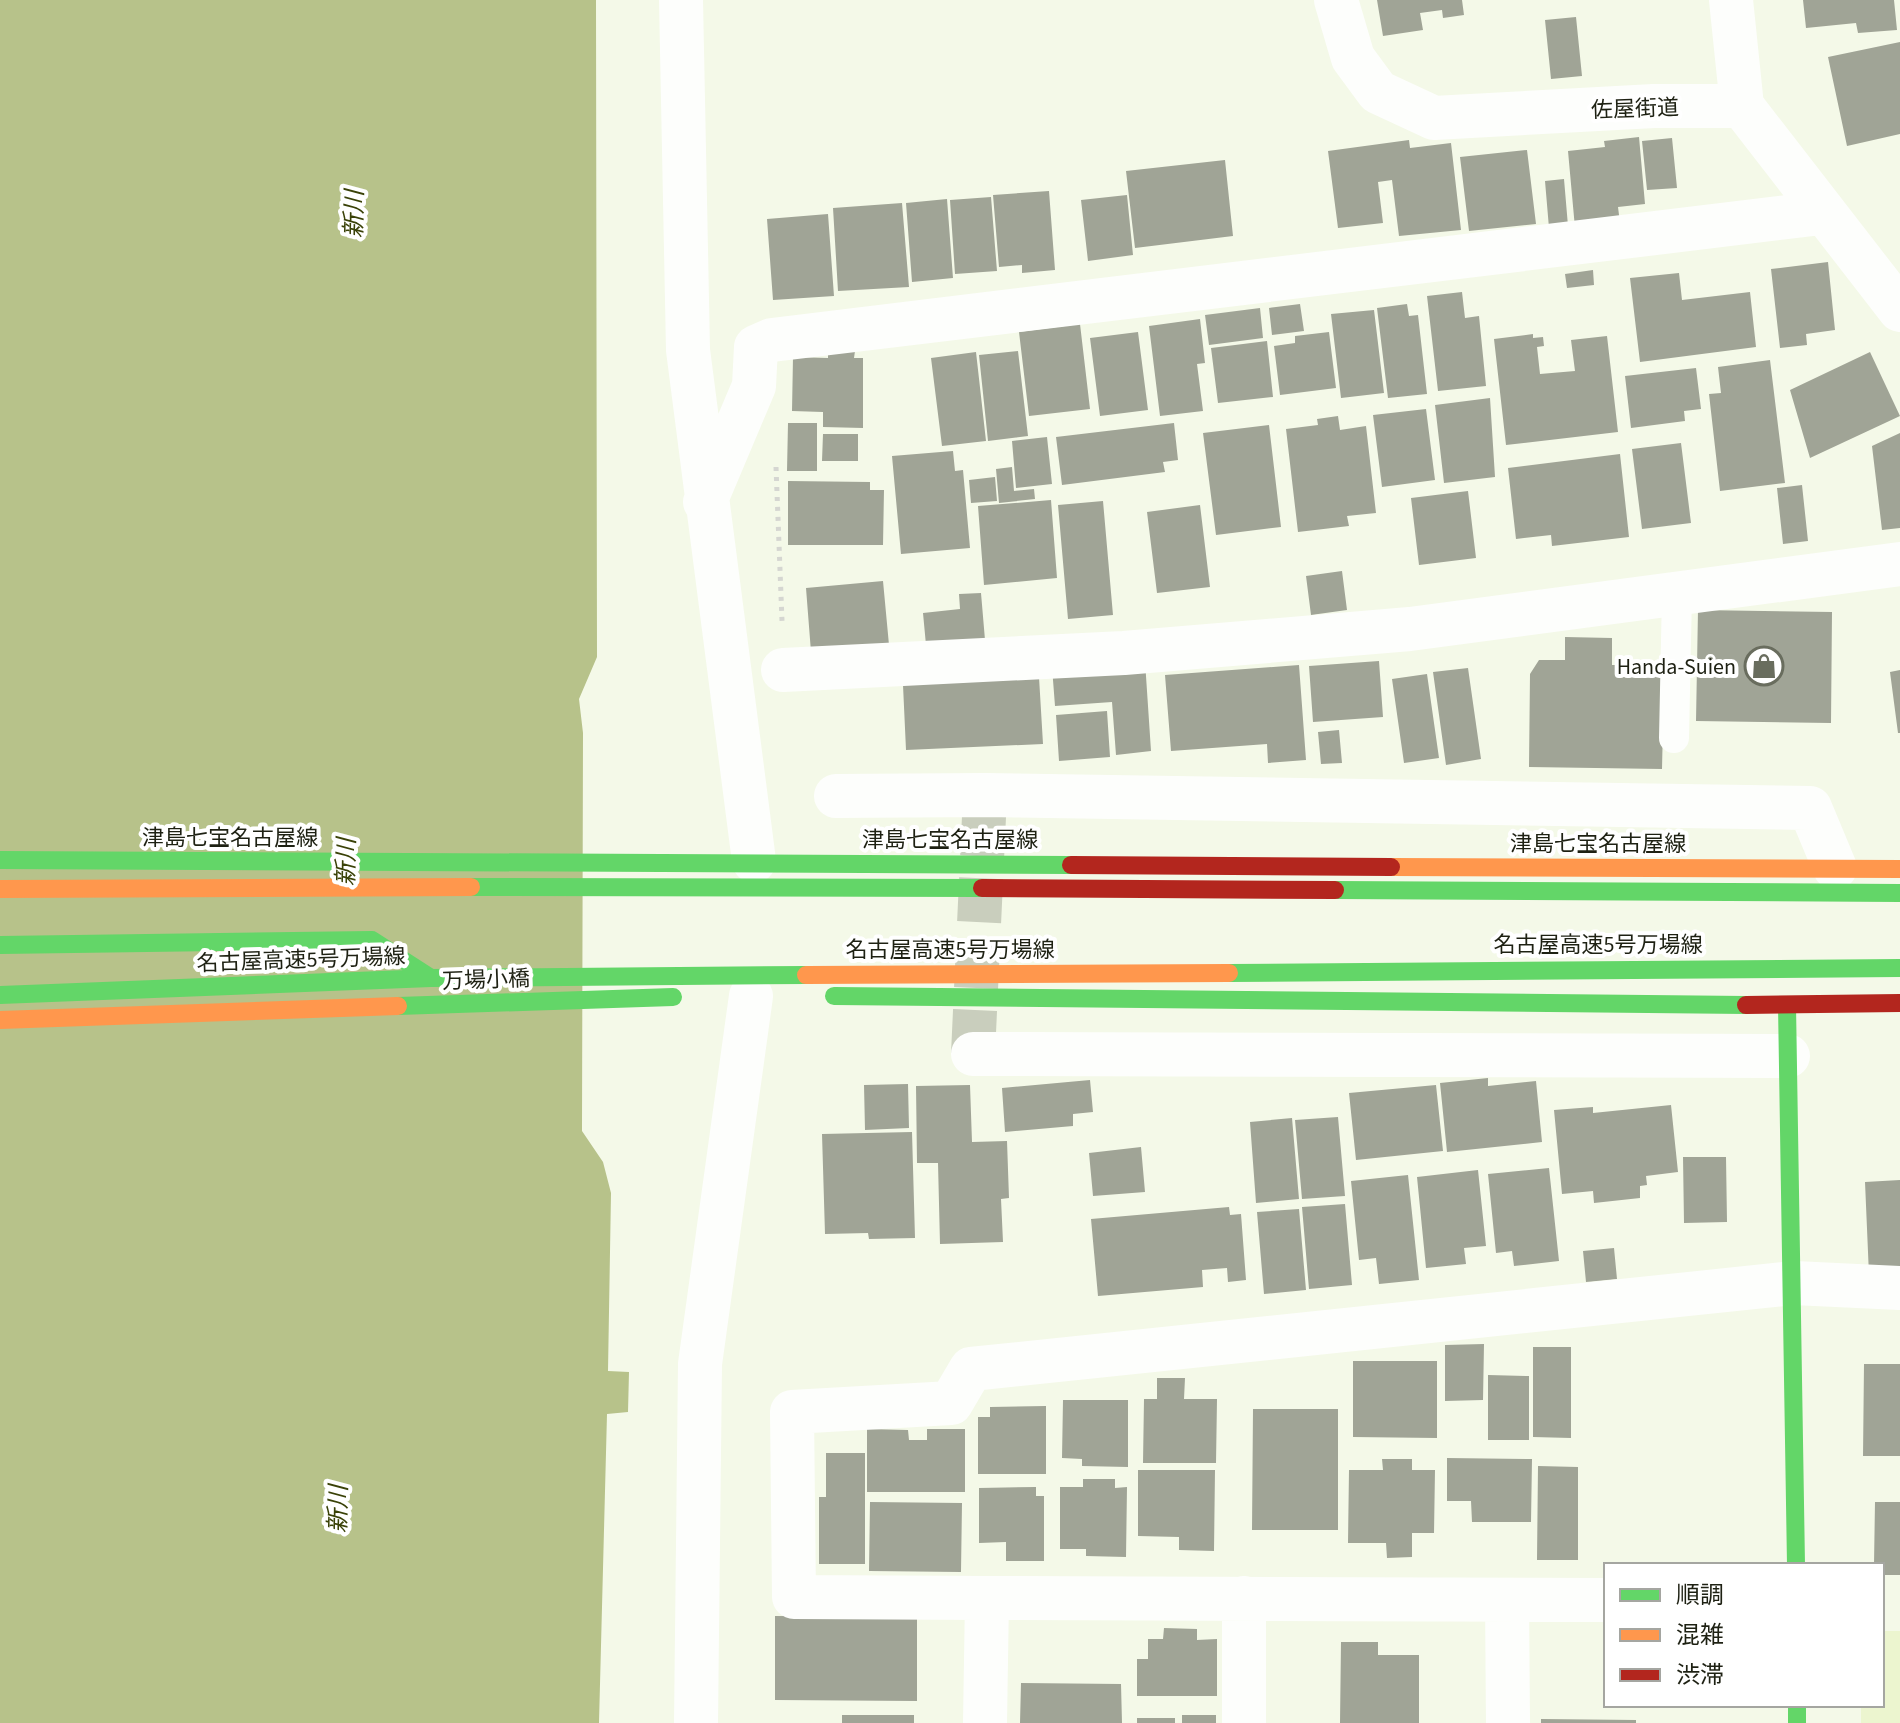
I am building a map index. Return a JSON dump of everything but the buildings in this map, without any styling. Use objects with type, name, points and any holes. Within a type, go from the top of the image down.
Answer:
[{"type":"main road","name":"津島七宝名古屋線","points":[[0,860],[754,861],[1900,869]]},
{"type":"main road","points":[[0,889],[692,886],[1900,893]]},
{"type":"main road","points":[[0,945],[372,940],[431,978]]},
{"type":"main road","name":"名古屋高速5号万場線","points":[[0,995],[431,978],[1900,968]]},
{"type":"main road","name":"万場小橋","points":[[0,1020],[686,996]]},
{"type":"main road","points":[[815,996],[1787,1005],[1900,1003]]},
{"type":"main road","points":[[1787,1005],[1794,1283],[1796,1563]]},
{"type":"street","points":[[681,0],[688,350],[705,502],[754,861]]},
{"type":"street","name":"佐屋街道","points":[[1336,0],[1353,58],[1378,92],[1434,118],[1654,106],[1742,106]]},
{"type":"street","points":[[1731,0],[1742,106],[1821,213],[1900,310]]},
{"type":"street","points":[[705,502],[754,386],[756,347],[772,340],[1821,213]]},
{"type":"street","points":[[783,670],[1124,653],[1363,633],[1900,564]]},
{"type":"street","points":[[836,796],[985,795],[1810,808],[1835,868]]},
{"type":"street","points":[[696,1723],[700,1364],[752,996]]},
{"type":"street","points":[[973,1054],[1788,1056]]},
{"type":"street","points":[[1604,1600],[794,1597],[792,1412],[951,1403],[971,1369],[1794,1283],[1900,1288]]},
{"type":"street","points":[[985,1723],[987,1598]]},
{"type":"street","points":[[1244,1598],[1244,1723]]},
{"type":"street","points":[[1507,1600],[1508,1723]]},
{"type":"lane","points":[[1674,738],[1677,593]]},
{"type":"path","points":[[776,466],[783,670]]},
{"type":"shaded area","points":[[1884,1631],[1900,1631],[1900,1723],[1861,1723],[1861,1707],[1884,1707]]},
{"type":"water","name":"新川","points":[[0,0],[596,0],[597,657],[579,699],[583,733],[582,1131],[603,1162],[611,1193],[608,1371],[629,1372],[628,1412],[607,1414],[599,1723],[0,1723]]},
{"type":"tunnel","points":[[973,1054],[985,795]]},
{"type":"traffic: fast","points":[[0,860],[1071,865]]},
{"type":"traffic: fast","points":[[471,887],[982,888]]},
{"type":"traffic: fast","points":[[1335,890],[1900,893]]},
{"type":"traffic: fast","points":[[0,945],[372,940],[431,978]]},
{"type":"traffic: fast","points":[[1229,973],[1900,968]]},
{"type":"traffic: fast","points":[[0,995],[431,978],[806,975]]},
{"type":"traffic: fast","points":[[834,996],[1746,1005]]},
{"type":"traffic: fast","points":[[398,1006],[673,997]]},
{"type":"traffic: fast","points":[[1787,1005],[1796,1563]]},
{"type":"traffic: fast","points":[[1797,1707],[1797,1723]]},
{"type":"traffic: slow","points":[[1391,867],[1900,869]]},
{"type":"traffic: slow","points":[[0,889],[471,887]]},
{"type":"traffic: slow","points":[[806,975],[1229,973]]},
{"type":"traffic: slow","points":[[0,1020],[398,1006]]},
{"type":"traffic: jam","points":[[1071,865],[1391,867]]},
{"type":"traffic: jam","points":[[982,888],[1335,890]]},
{"type":"traffic: jam","points":[[1746,1005],[1900,1003]]},
{"type":"place","name":"Handa-Suien","points":[[1764,666]]}]
